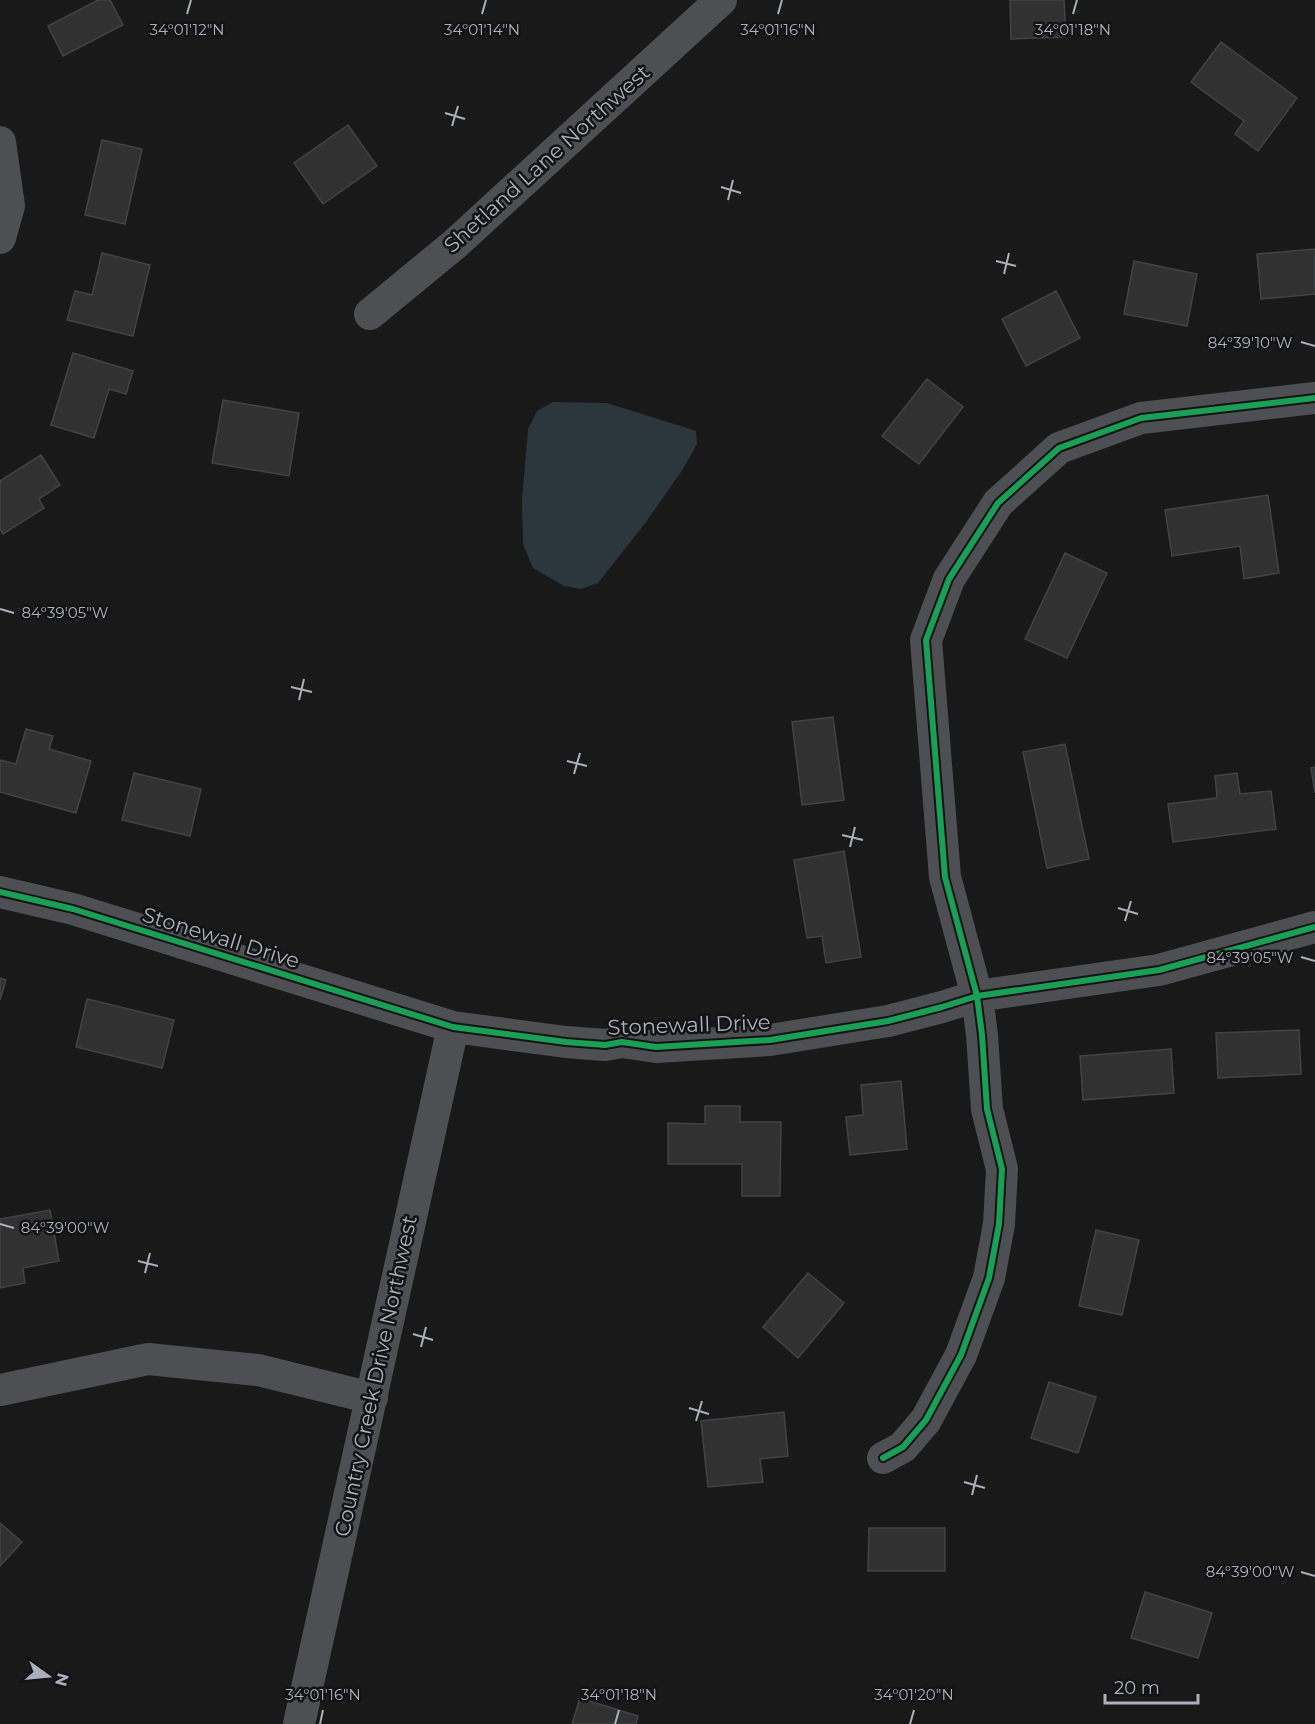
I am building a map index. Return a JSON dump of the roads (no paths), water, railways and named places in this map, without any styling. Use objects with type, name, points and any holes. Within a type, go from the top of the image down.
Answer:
[{"type":"street","name":"Shetland Lane Northwest","points":[[370,314],[454,244],[721,0]]},
{"type":"street","points":[[0,142],[9,206],[0,237]]},
{"type":"street","points":[[883,1458],[903,1447],[926,1420],[961,1355],[989,1278],[999,1224],[1002,1169],[987,1109],[977,996],[945,877],[926,640],[949,579],[998,503],[1059,448],[1141,418],[1315,398]]},
{"type":"street","name":"Stonewall Drive","points":[[0,892],[73,909],[453,1027],[605,1045],[622,1042],[656,1047],[770,1040],[888,1021],[977,996],[1160,970],[1315,927]]},
{"type":"street","name":"Country Creek Drive Northwest","points":[[298,1724],[453,1027]]},
{"type":"street","points":[[0,1390],[148,1359],[258,1370],[372,1398]]}]
